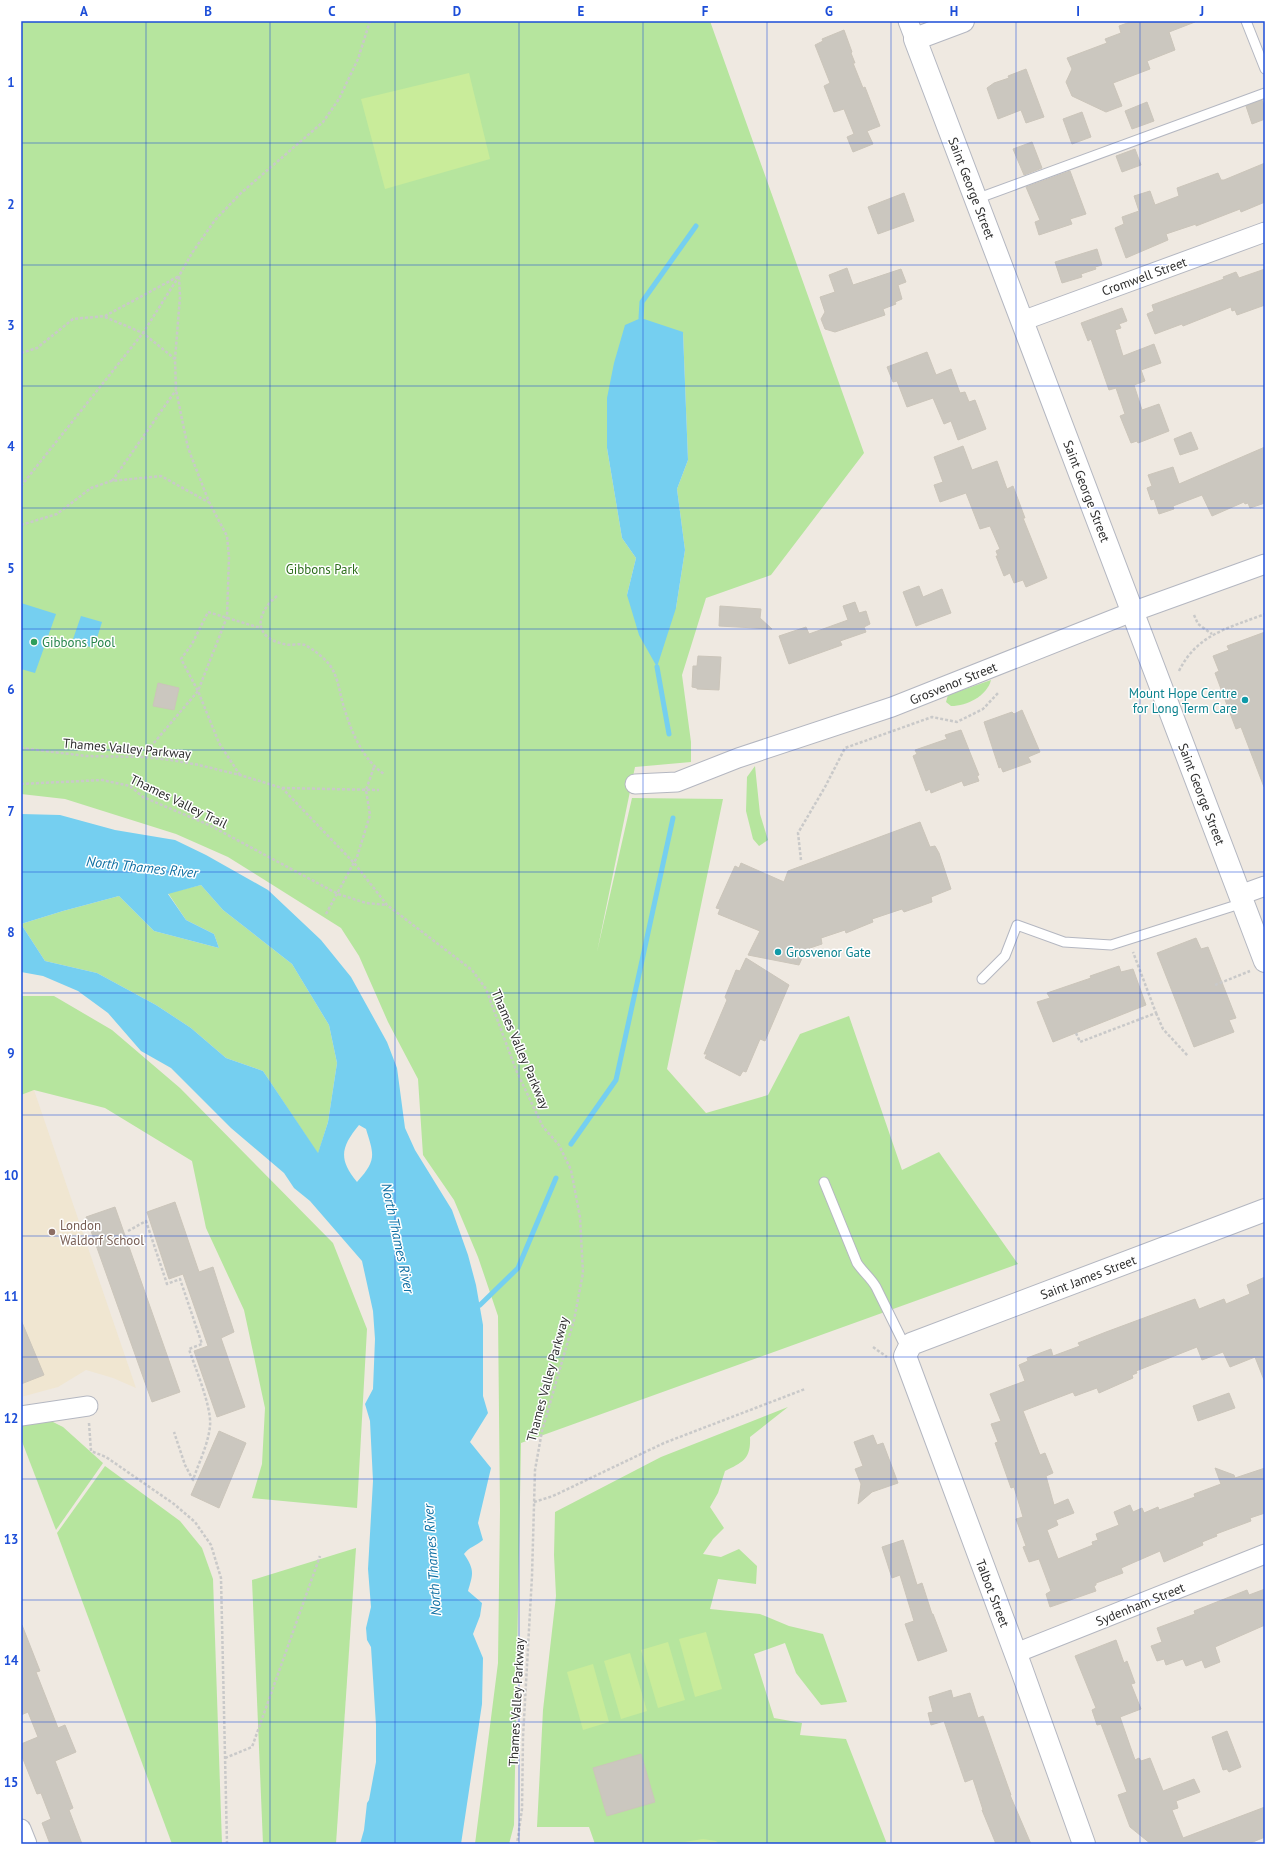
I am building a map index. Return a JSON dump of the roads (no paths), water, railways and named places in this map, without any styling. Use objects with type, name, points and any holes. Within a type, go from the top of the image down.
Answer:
[{"type":"street","points":[[912,30],[963,21]]},
{"type":"street","name":"Saint George Street","points":[[912,30],[1241,899],[1258,966]]},
{"type":"street","name":"Cromwell Street","points":[[1022,320],[1265,232]]},
{"type":"street","name":"Grosvenor Street","points":[[635,784],[677,782],[738,758],[899,704],[1132,612],[1265,564]]},
{"type":"street","points":[[1241,899],[1265,886]]},
{"type":"street","name":"Saint James Street","points":[[904,1352],[1265,1210]]},
{"type":"street","name":"Talbot Street","points":[[904,1352],[1016,1653],[1084,1844]]},
{"type":"street","points":[[21,1416],[88,1406]]},
{"type":"street","name":"Sydenham Street","points":[[1016,1653],[1265,1554]]},
{"type":"street","points":[[21,1829],[27,1844]]},
{"type":"lane","points":[[1246,21],[1265,69]]},
{"type":"lane","points":[[976,199],[1265,93]]},
{"type":"lane","points":[[982,979],[1005,956],[1017,925],[1064,942],[1111,945],[1241,899]]},
{"type":"lane","points":[[824,1182],[863,1273],[872,1280],[876,1287],[904,1352]]},
{"type":"water","points":[[641,318],[683,332],[688,460],[677,489],[685,550],[676,608],[657,667],[639,635],[627,595],[636,558],[622,538],[607,448],[607,398],[614,363],[625,325]]},
{"type":"water","name":"Gibbons Pool","points":[[21,603],[56,614],[35,673],[21,669]]},
{"type":"water","points":[[81,616],[102,622],[94,648],[72,642]]},
{"type":"water","name":"North Thames River","points":[[21,814],[60,815],[115,830],[175,840],[206,855],[268,890],[321,940],[351,977],[387,1042],[397,1068],[405,1128],[415,1150],[452,1210],[468,1255],[476,1285],[483,1325],[483,1396],[488,1413],[470,1442],[491,1468],[478,1523],[483,1540],[464,1554],[470,1564],[472,1572],[468,1591],[482,1603],[480,1616],[473,1634],[483,1658],[482,1704],[461,1844],[360,1844],[364,1830],[367,1803],[369,1800],[376,1762],[376,1725],[371,1647],[367,1640],[366,1628],[371,1607],[368,1569],[373,1481],[370,1421],[365,1404],[373,1389],[375,1339],[373,1311],[362,1261],[310,1201],[294,1188],[284,1173],[231,1128],[171,1068],[141,1051],[108,1013],[78,991],[43,976],[21,972]],"holes":[[[201,885],[223,910],[292,964],[329,1025],[337,1063],[328,1122],[318,1153],[263,1071],[226,1058],[191,1028],[156,1005],[97,973],[45,961],[21,924],[119,896],[154,931],[219,948],[214,934],[186,920],[168,894]],[[359,1125],[366,1129],[371,1145],[372,1157],[368,1168],[357,1182],[347,1166],[344,1153],[348,1140]]]},
{"type":"waterway","points":[[641,318],[642,302],[696,226]]},
{"type":"waterway","points":[[657,667],[669,734]]},
{"type":"waterway","points":[[571,1144],[616,1080],[673,818]]},
{"type":"waterway","points":[[480,1305],[518,1268],[556,1178]]},
{"type":"place","name":"Gibbons Pool","points":[[34,642]]},
{"type":"place","name":"Mount Hope Centre for Long Term Care","points":[[1245,700]]},
{"type":"place","name":"Grosvenor Gate","points":[[778,952]]},
{"type":"place","name":"London Waldorf School","points":[[52,1232]]},
{"type":"park label","name":"Gibbons Park","points":[[322,569]]}]
